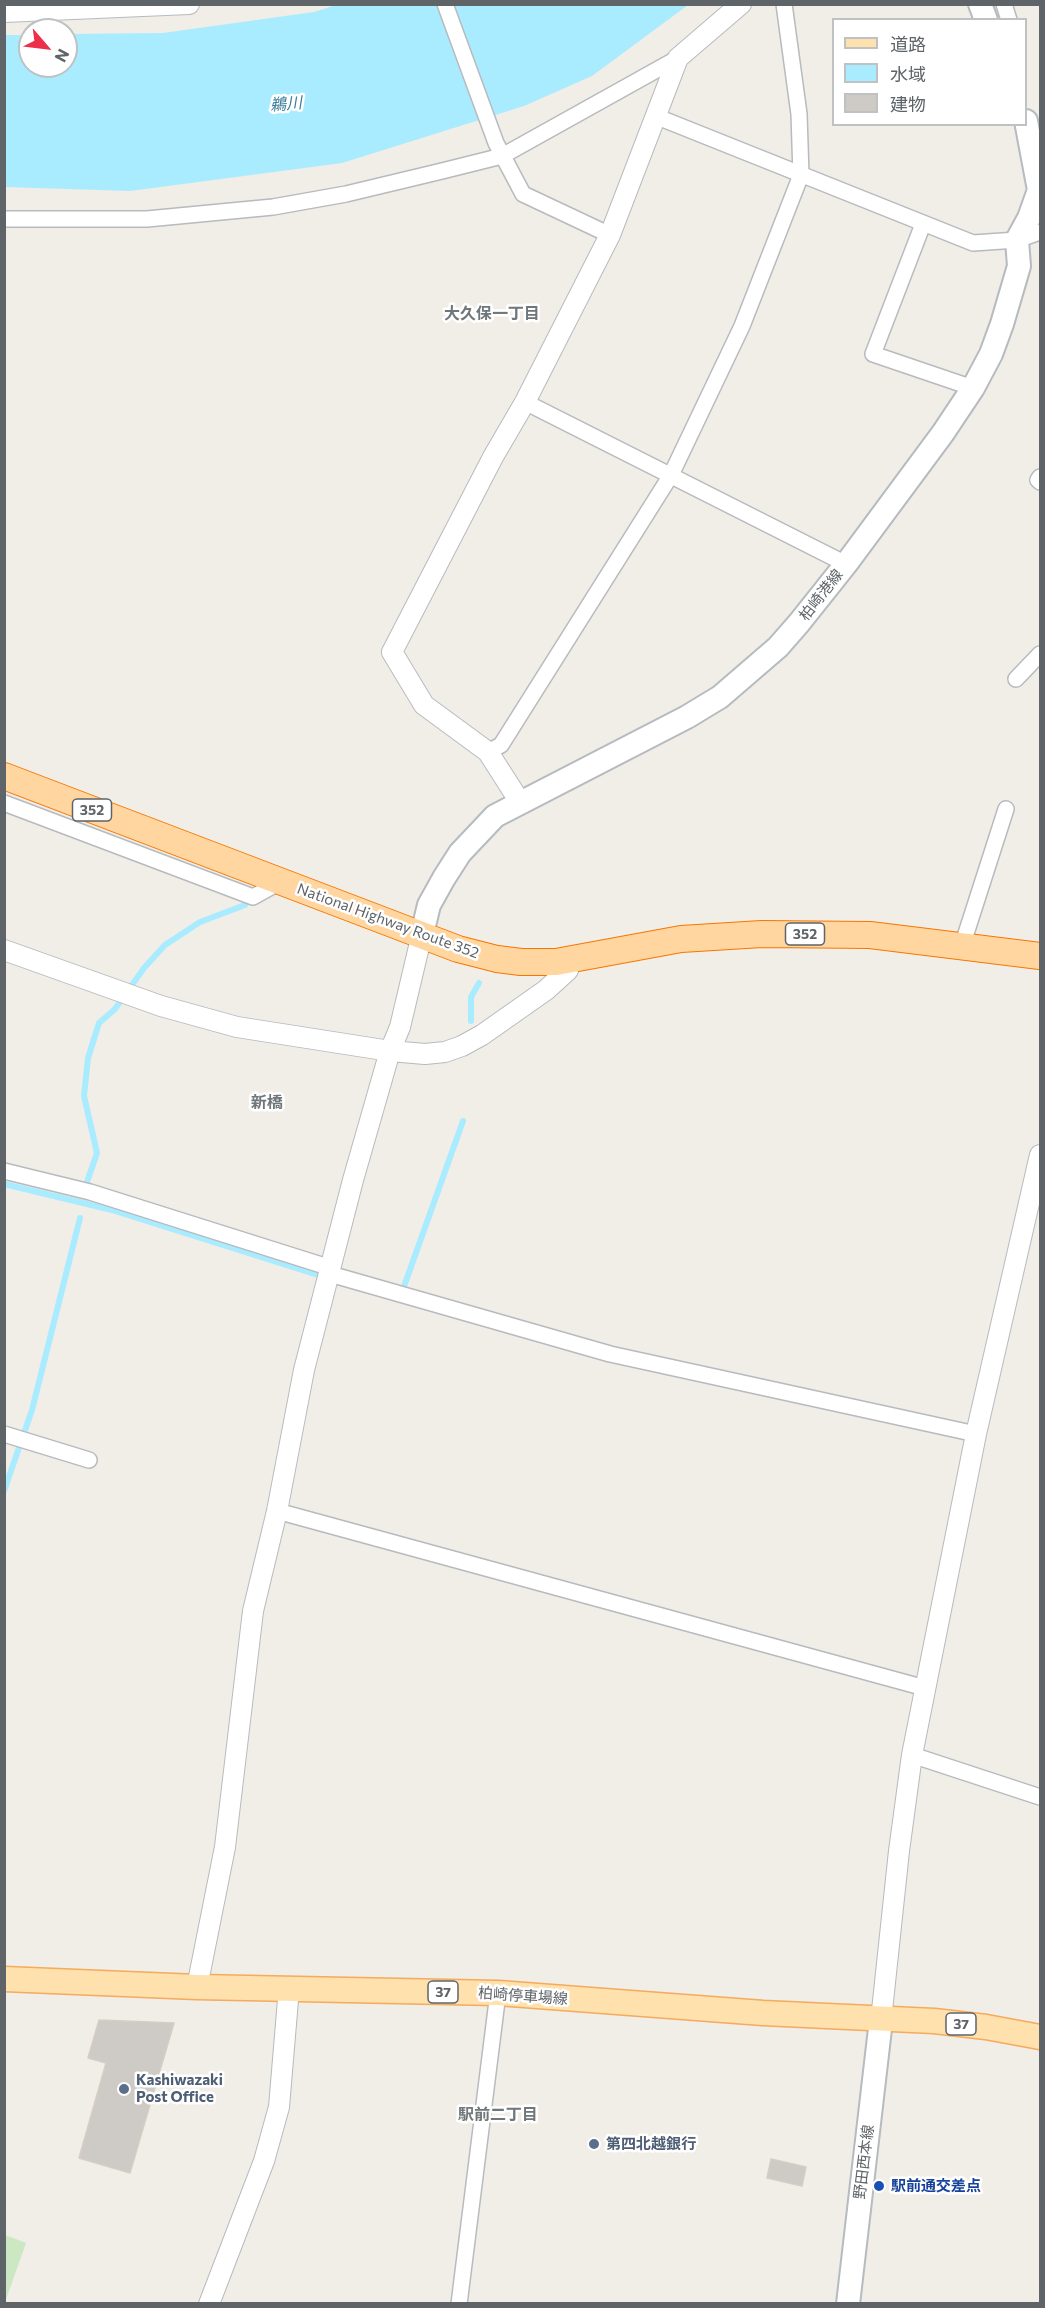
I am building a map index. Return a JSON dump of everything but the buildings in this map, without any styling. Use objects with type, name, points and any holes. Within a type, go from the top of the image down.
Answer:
[{"type":"highway","name":"National Highway Route 352","points":[[4,776],[458,949],[497,959],[521,962],[571,960],[681,939],[730,935],[870,935],[1041,956]]},
{"type":"main road","name":"柏崎港線","points":[[422,934],[429,905],[460,852],[495,816],[687,717],[720,697],[778,647],[846,564],[943,433],[973,388],[998,334],[1019,266],[1017,240],[1039,190],[1027,126]]},
{"type":"main road","name":"柏崎停車場線","points":[[4,1980],[197,1987],[498,1993],[881,2020],[934,2021],[1041,2037]]},
{"type":"main road","name":"野田西本線","points":[[849,2304],[881,2020]]},
{"type":"street","points":[[4,12],[189,4]]},
{"type":"street","points":[[446,4],[499,149],[523,194],[610,235]]},
{"type":"street","points":[[4,219],[147,219],[273,207],[346,194],[499,149],[678,58],[741,4]]},
{"type":"street","points":[[488,752],[501,745],[671,476],[742,326],[801,175],[799,114],[784,4]]},
{"type":"street","points":[[520,802],[488,752],[424,705],[392,652],[493,457],[525,402],[610,235],[678,58]]},
{"type":"street","points":[[655,116],[973,243],[1017,240],[1041,232]]},
{"type":"street","points":[[923,224],[873,354],[973,388]]},
{"type":"street","points":[[525,402],[846,564]]},
{"type":"street","points":[[1041,477],[1038,480],[1041,482]]},
{"type":"street","points":[[1016,679],[1041,654]]},
{"type":"street","points":[[4,803],[253,897],[280,882]]},
{"type":"street","points":[[962,946],[1006,809]]},
{"type":"street","points":[[197,1987],[225,1847],[253,1611],[277,1510],[304,1370],[353,1180],[390,1051],[400,1027],[422,934]]},
{"type":"street","points":[[4,950],[160,1006],[237,1027],[390,1051],[425,1054],[445,1052],[462,1046],[500,1024],[568,970],[571,960]]},
{"type":"street","points":[[881,2020],[912,1755],[976,1434],[1041,1155]]},
{"type":"street","points":[[4,1171],[90,1192],[331,1271],[610,1354],[976,1434]]},
{"type":"street","points":[[4,1434],[89,1460]]},
{"type":"street","points":[[277,1510],[925,1688]]},
{"type":"street","points":[[912,1755],[1041,1797]]},
{"type":"street","points":[[209,2304],[264,2161],[279,2108],[289,1988]]},
{"type":"street","points":[[459,2304],[498,1993]]},
{"type":"green space","points":[[5,2235],[26,2243],[5,2302]]},
{"type":"water","name":"鵜川","points":[[336,5],[688,5],[592,76],[524,106],[342,163],[130,191],[5,187],[5,35],[18,35],[18,78],[78,78],[78,34],[163,33],[314,12]]},
{"type":"waterway","points":[[87,1182],[97,1153],[84,1096],[88,1058],[99,1023],[115,1009],[144,968],[165,945],[200,922],[245,905]]},
{"type":"waterway","points":[[471,1021],[471,997],[479,983]]},
{"type":"waterway","points":[[402,1292],[463,1121]]},
{"type":"waterway","points":[[4,1184],[112,1210],[321,1276]]},
{"type":"waterway","points":[[4,1491],[32,1410],[80,1218]]},
{"type":"place","name":"Kashiwazaki Post Office","points":[[124,2089]]},
{"type":"place","name":"第四北越銀行","points":[[594,2144]]},
{"type":"place","name":"駅前通交差点","points":[[879,2186]]},
{"type":"district","name":"大久保一丁目","points":[[492,314]]},
{"type":"district","name":"新橋","points":[[267,1103]]},
{"type":"district","name":"駅前二丁目","points":[[498,2115]]}]
